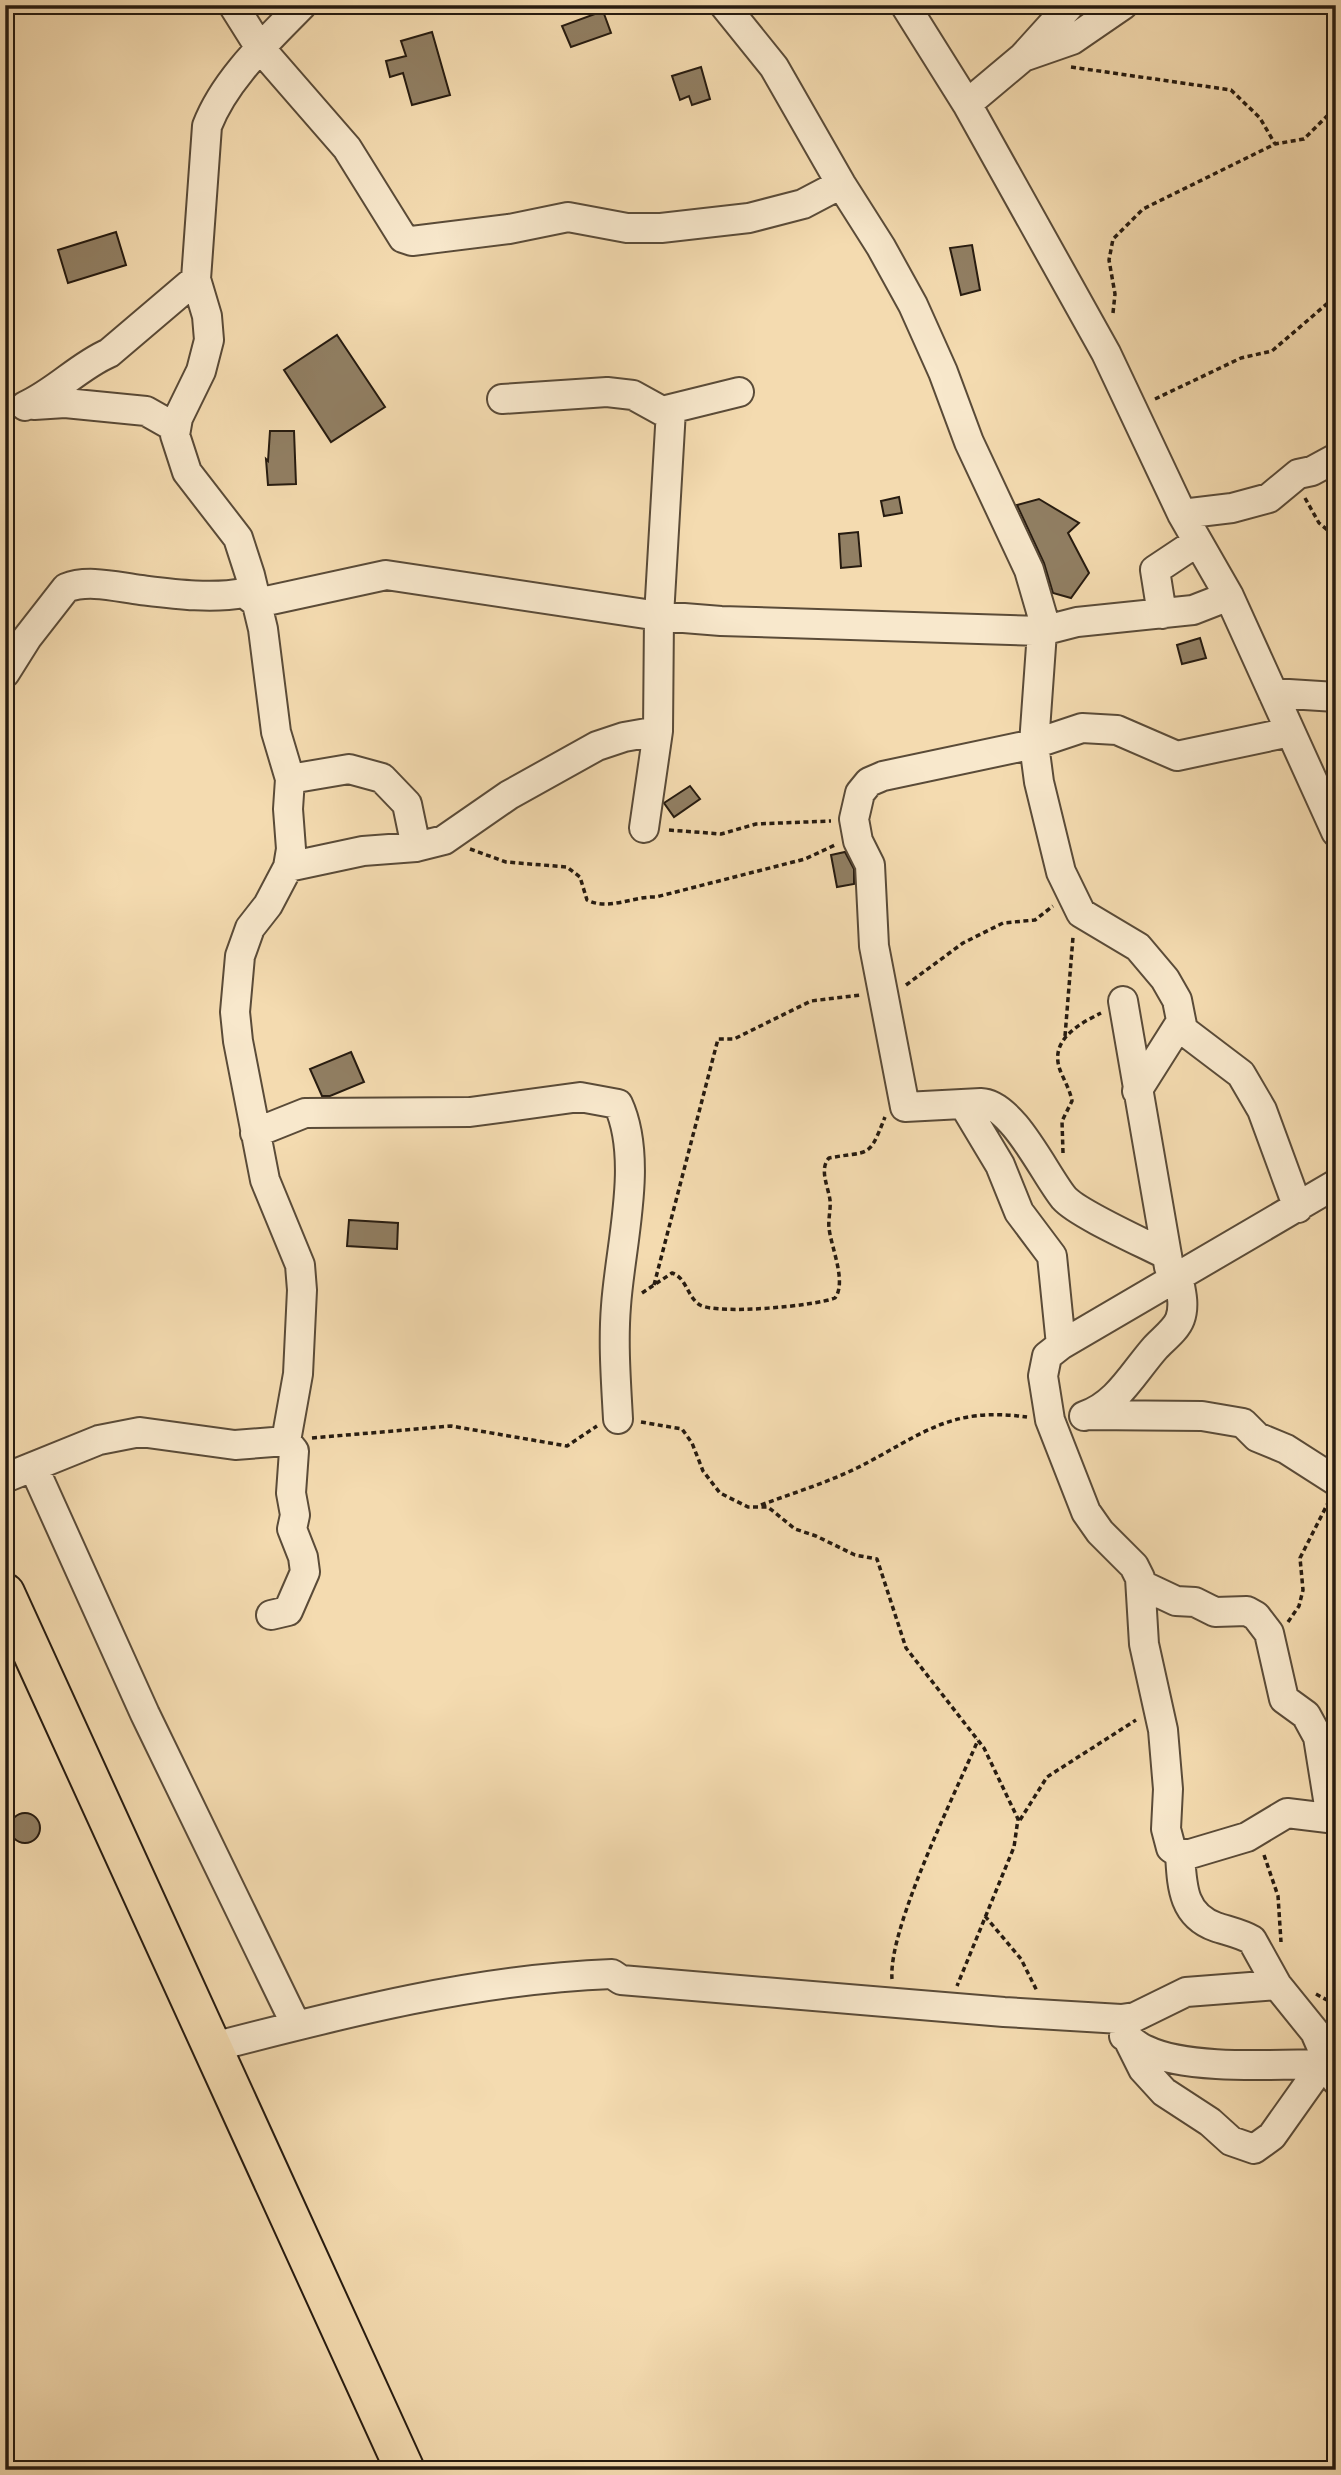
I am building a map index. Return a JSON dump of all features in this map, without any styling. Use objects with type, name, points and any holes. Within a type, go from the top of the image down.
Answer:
[{"type":"highway","points":[[5,1594],[405,2470]]},
{"type":"street","points":[[233,5],[260,48],[347,148],[403,238],[412,241],[509,229],[568,217],[627,228],[661,228],[749,218],[803,204],[841,184]]},
{"type":"street","points":[[271,1615],[288,1611],[305,1572],[303,1557],[292,1529],[295,1515],[290,1486],[294,1451],[286,1441],[298,1374],[302,1290],[300,1265],[265,1181],[237,1041],[235,1012],[240,956],[250,928],[268,905],[288,867],[291,849],[288,808],[290,779],[274,720],[257,603],[238,538],[187,472],[175,435],[201,371],[209,340],[209,327],[195,279],[207,125],[213,110],[260,48],[302,5]]},
{"type":"street","points":[[724,5],[774,67],[841,184],[881,247],[939,361],[965,434],[1028,570],[1043,618],[1034,744],[1039,782],[1071,896],[1086,918],[1126,938],[1146,954],[1177,1000],[1180,1023],[1195,1042],[1227,1060],[1241,1074],[1262,1110],[1298,1208]]},
{"type":"street","points":[[905,5],[967,104],[1106,353],[1182,514],[1229,596],[1336,832]]},
{"type":"street","points":[[967,104],[1023,57],[1070,5]]},
{"type":"street","points":[[1023,57],[1072,40],[1123,5]]},
{"type":"street","points":[[15,406],[58,388],[94,360],[109,353],[195,279]]},
{"type":"street","points":[[502,399],[607,392],[633,396],[651,408],[671,410],[738,392]]},
{"type":"street","points":[[15,406],[65,402],[146,411],[176,428]]},
{"type":"street","points":[[644,828],[658,731],[659,616],[671,410]]},
{"type":"street","points":[[1182,514],[1232,508],[1269,498],[1296,477],[1321,467],[1336,457]]},
{"type":"street","points":[[1162,614],[1155,570],[1197,542]]},
{"type":"street","points":[[6,669],[66,588],[74,585],[172,594],[226,596],[244,593],[257,603],[386,575],[659,616],[734,622],[1042,631],[1077,622],[1194,610],[1229,596]]},
{"type":"street","points":[[1273,693],[1336,697]]},
{"type":"street","points":[[1172,1270],[1063,1197],[1034,1152],[993,1106],[906,1108],[874,946],[873,882],[867,856],[856,830],[860,793],[869,782],[883,776],[1034,744],[1073,729],[1114,729],[1177,756],[1290,732]]},
{"type":"street","points":[[288,867],[363,851],[416,847],[444,840],[509,795],[597,746],[624,737],[658,731]]},
{"type":"street","points":[[290,779],[349,769],[382,778],[407,804],[416,847]]},
{"type":"street","points":[[1050,1420],[1071,1420],[1088,1415],[1106,1404],[1133,1378],[1144,1360],[1179,1324],[1183,1307],[1172,1270],[1137,1091],[1123,1002]]},
{"type":"street","points":[[1137,1091],[1180,1023]]},
{"type":"street","points":[[256,1132],[305,1113],[470,1112],[580,1097],[618,1104],[626,1121],[628,1193],[616,1308],[618,1419]]},
{"type":"street","points":[[964,1105],[1000,1165],[1019,1212],[1052,1256],[1061,1345]]},
{"type":"street","points":[[1142,1585],[1176,1601],[1195,1602],[1215,1612],[1247,1611],[1263,1623],[1284,1699],[1306,1715],[1318,1737],[1333,1818],[1287,1812],[1247,1837],[1190,1854],[1180,1854],[1171,1848],[1166,1829],[1166,1758],[1158,1705],[1144,1644],[1142,1585],[1134,1566],[1100,1532],[1086,1512],[1050,1420],[1043,1376],[1048,1356],[1061,1345],[1172,1270],[1298,1208],[1336,1184]]},
{"type":"street","points":[[1088,1415],[1202,1416],[1243,1423],[1257,1437],[1286,1449],[1334,1480]]},
{"type":"street","points":[[5,1478],[99,1440],[140,1433],[236,1445],[286,1441]]},
{"type":"street","points":[[34,1468],[145,1714],[296,2025]]},
{"type":"street","points":[[1180,1854],[1182,1886],[1192,1912],[1212,1925],[1252,1940],[1278,1986],[1325,2027],[1331,2072]]},
{"type":"street","points":[[213,2047],[296,2025],[454,1991],[543,1977],[612,1974],[621,1980],[1095,2018],[1135,2017],[1186,1992],[1278,1986]]},
{"type":"street","points":[[1095,2018],[1146,2050],[1184,2059],[1331,2072]]},
{"type":"street","points":[[1128,2039],[1143,2069],[1164,2092],[1210,2122],[1231,2141],[1254,2149],[1272,2136],[1331,2072]]},
{"type":"path","points":[[1106,353],[1115,294],[1110,260],[1117,233],[1143,209],[1275,144],[1304,139],[1329,114],[1335,96],[1335,5]]},
{"type":"path","points":[[1068,67],[1222,86],[1238,94],[1259,118],[1275,144]]},
{"type":"path","points":[[1329,114],[1336,136]]},
{"type":"path","points":[[1125,394],[1160,398],[1241,358],[1272,351],[1336,296]]},
{"type":"path","points":[[1296,477],[1319,523],[1336,537]]},
{"type":"path","points":[[644,828],[721,834],[757,824],[856,830]]},
{"type":"path","points":[[444,840],[506,862],[568,867],[580,877],[587,900],[598,905],[641,896],[656,897],[805,859],[856,830]]},
{"type":"path","points":[[654,1284],[718,1039],[734,1039],[811,1001],[884,993],[907,984],[973,938],[1003,923],[1035,920],[1071,896]]},
{"type":"path","points":[[1052,1178],[1063,1160],[1062,1121],[1072,1101],[1057,1058],[1065,1036],[1071,896]]},
{"type":"path","points":[[1065,1036],[1085,1021],[1123,1002]]},
{"type":"path","points":[[616,1308],[675,1274],[698,1303],[714,1309],[798,1306],[835,1298],[839,1291],[839,1282],[829,1226],[830,1200],[824,1167],[829,1157],[862,1154],[874,1147],[899,1079]]},
{"type":"path","points":[[756,1507],[858,1467],[948,1420],[996,1413],[1050,1420]]},
{"type":"path","points":[[286,1441],[451,1426],[567,1446],[606,1420],[671,1425],[682,1429],[692,1443],[712,1486],[748,1507],[775,1511],[795,1530],[879,1562],[891,1610],[906,1648],[978,1740],[1019,1822]]},
{"type":"path","points":[[1270,1642],[1299,1606],[1304,1580],[1300,1558],[1326,1512],[1334,1480]]},
{"type":"path","points":[[949,2005],[1014,1847],[1019,1822],[1047,1777],[1158,1705]]},
{"type":"path","points":[[894,2002],[892,1970],[896,1943],[978,1740]]},
{"type":"path","points":[[1268,1822],[1264,1854],[1278,1896],[1283,1950]]},
{"type":"path","points":[[985,1916],[1021,1959],[1048,2015]]},
{"type":"building","points":[[603,11],[611,33],[571,47],[562,26]]},
{"type":"building","points":[[432,32],[450,95],[412,105],[403,73],[390,77],[386,61],[406,56],[401,41]]},
{"type":"building","points":[[701,67],[710,99],[692,105],[689,96],[680,100],[672,76]]},
{"type":"building","points":[[116,232],[126,265],[68,283],[58,250]]},
{"type":"building","points":[[972,245],[980,290],[961,295],[950,248]]},
{"type":"building","points":[[337,335],[385,407],[331,442],[284,370]]},
{"type":"building","points":[[270,431],[294,431],[296,484],[268,485],[266,459],[268,461]]},
{"type":"building","points":[[899,497],[902,513],[884,516],[881,501]]},
{"type":"building","points":[[1039,499],[1079,523],[1068,533],[1089,573],[1071,598],[1053,593],[1044,563],[1017,505]]},
{"type":"building","points":[[858,532],[861,566],[841,568],[839,534]]},
{"type":"building","points":[[1200,638],[1206,658],[1182,664],[1177,645]]},
{"type":"building","points":[[690,786],[700,799],[674,817],[664,803]]},
{"type":"building","points":[[845,852],[854,869],[854,884],[837,887],[831,855]]},
{"type":"building","points":[[351,1052],[364,1082],[330,1096],[322,1096],[310,1069]]},
{"type":"building","points":[[349,1220],[398,1223],[397,1249],[347,1246]]},
{"type":"building","points":[[25,1813],[36,1817],[40,1828],[36,1839],[25,1843],[14,1839],[10,1828],[14,1817]]}]
